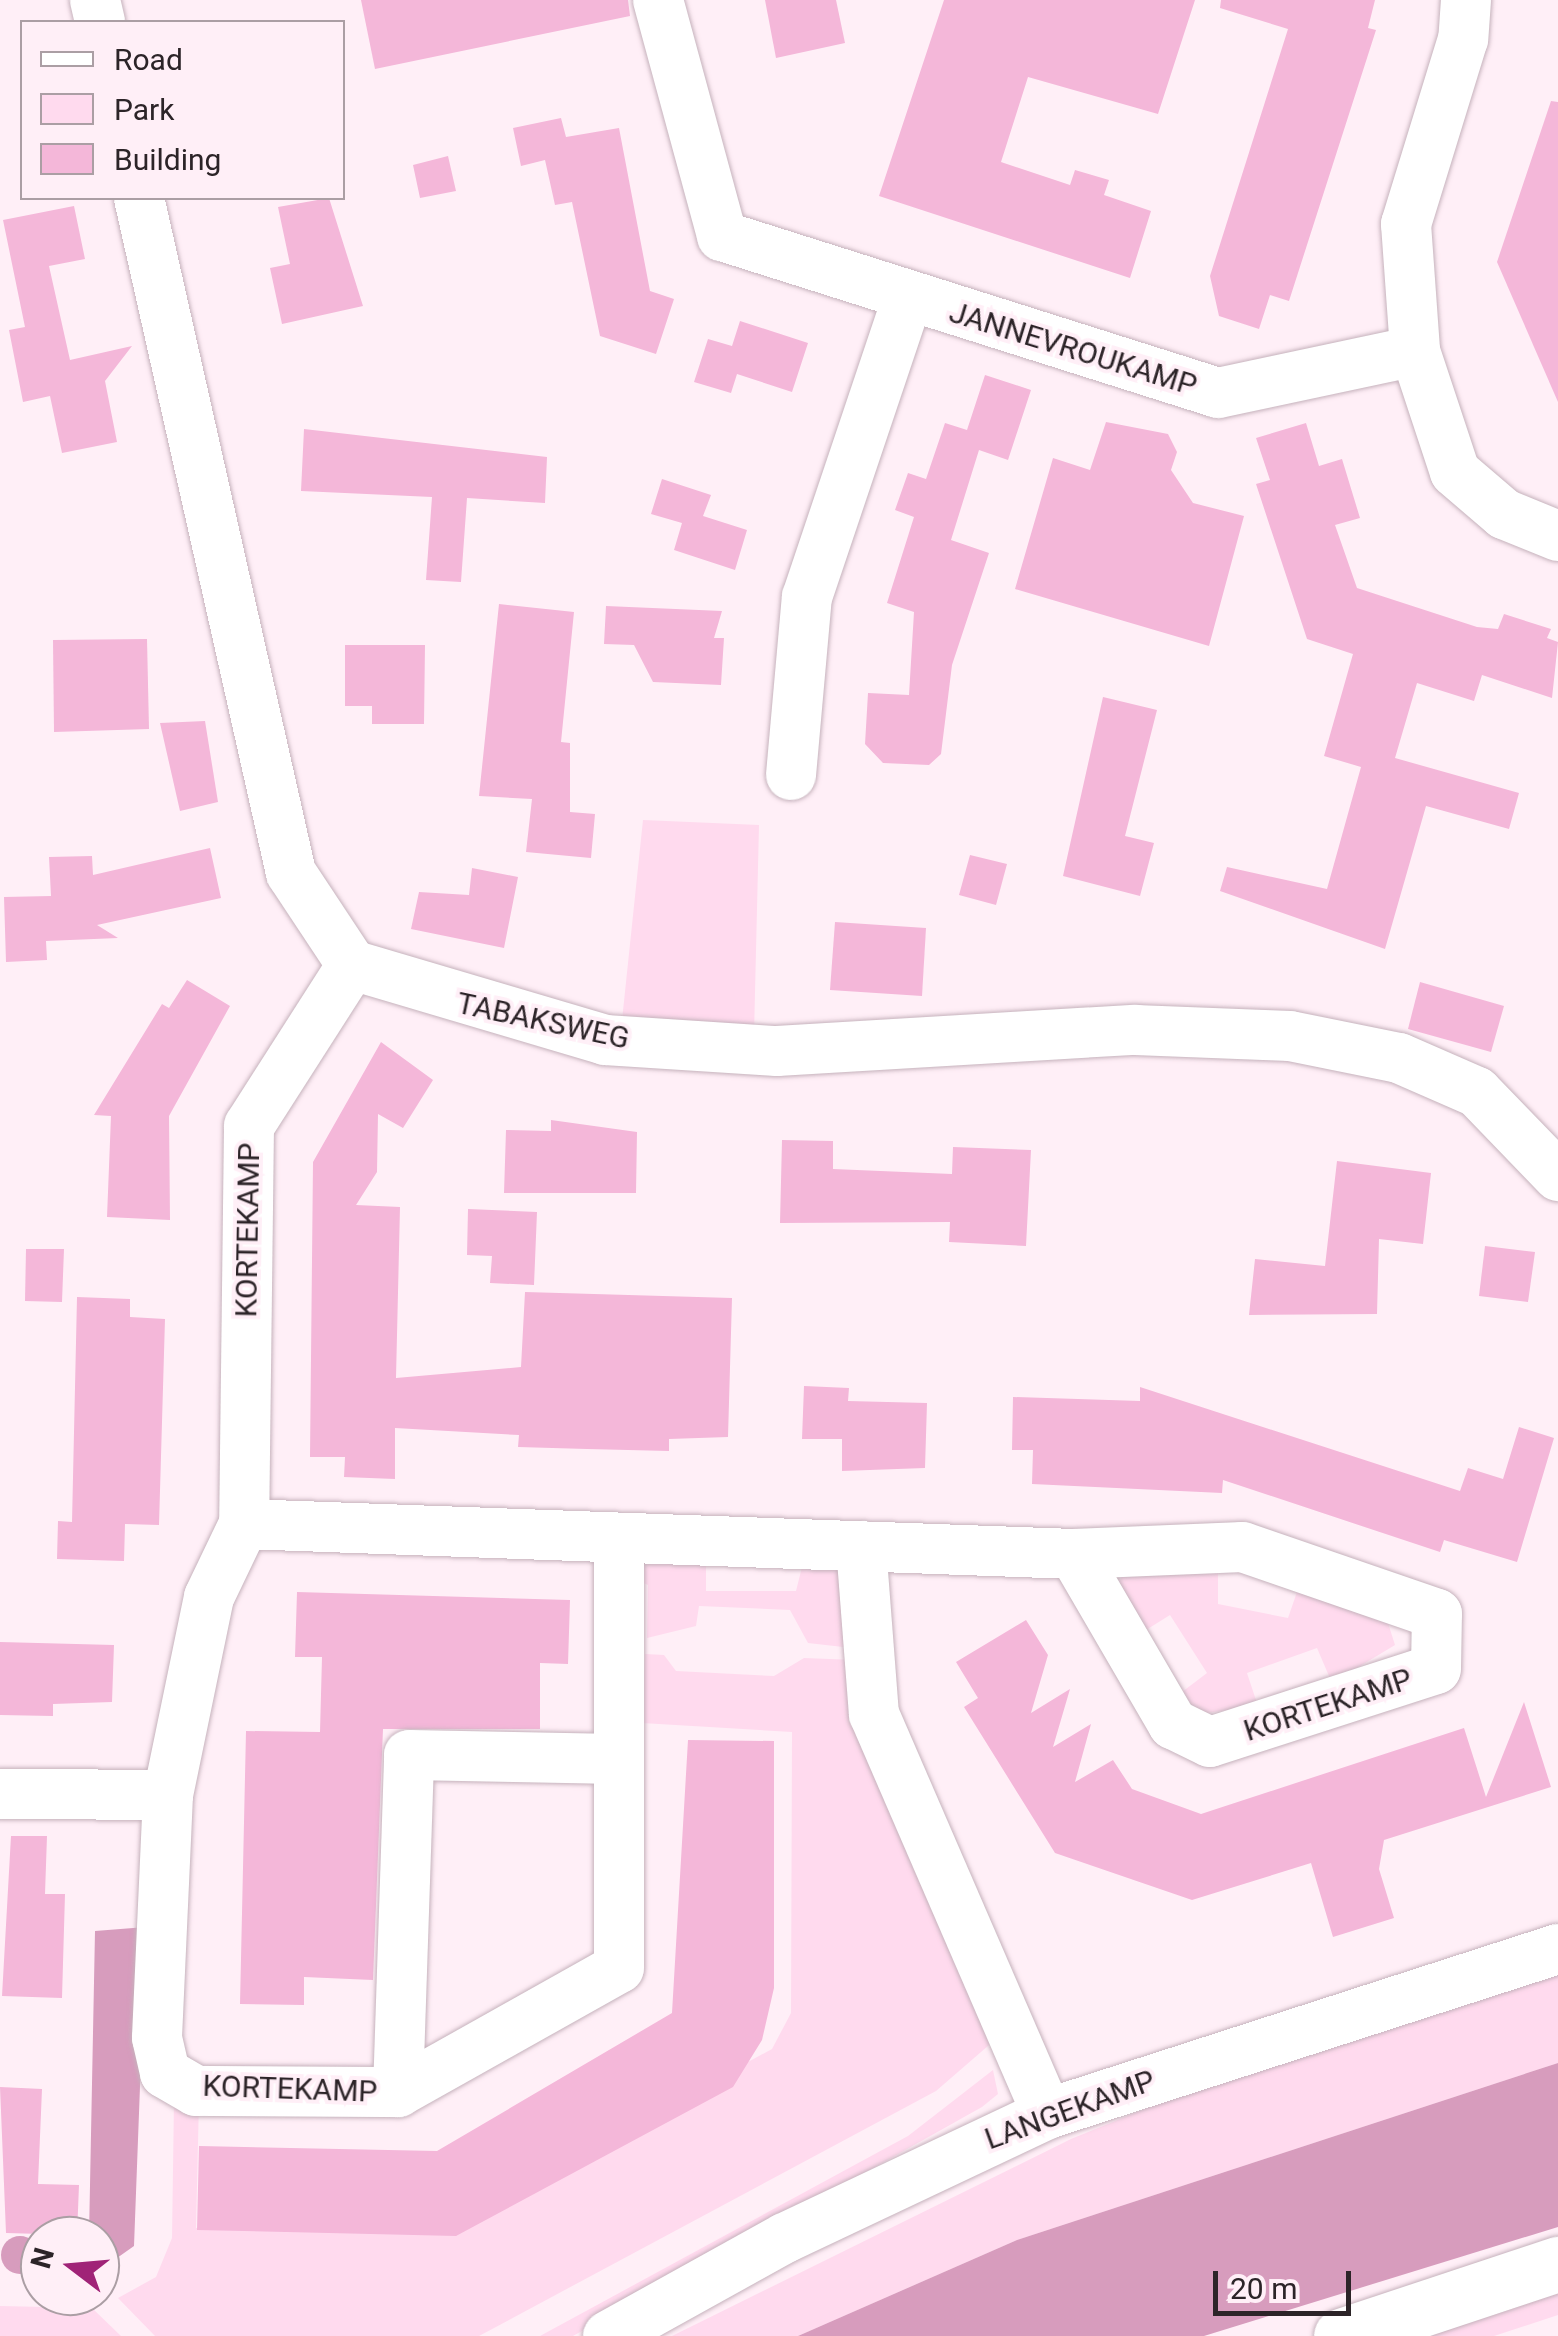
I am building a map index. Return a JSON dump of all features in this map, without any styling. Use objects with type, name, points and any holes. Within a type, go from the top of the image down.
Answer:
[{"type":"main road","points":[[1341,2336],[1558,2264]]},
{"type":"street","name":"JANNEVROUKAMP","points":[[658,0],[722,236],[907,300],[1218,393],[1415,351]]},
{"type":"street","points":[[1466,0],[1464,40],[1406,224],[1415,351],[1455,472],[1492,506],[1558,536]]},
{"type":"street","points":[[139,200],[290,874],[352,965]]},
{"type":"street","name":"JANNEVROUKAMP","points":[[791,775],[806,597],[907,300]]},
{"type":"street","name":"TABAKSWEG","points":[[352,965],[605,1040],[777,1051],[1135,1030],[1290,1036],[1399,1058],[1477,1092],[1558,1176]]},
{"type":"street","name":"KORTEKAMP","points":[[352,965],[249,1126],[244,1524],[210,1597],[168,1794],[157,2038],[165,2073],[196,2091],[398,2092],[619,1968],[620,1538]]},
{"type":"street","name":"KORTEKAMP","points":[[244,1524],[1074,1554],[1242,1546],[1437,1614],[1436,1669],[1210,1742],[1172,1724],[1074,1554]]},
{"type":"street","points":[[862,1546],[874,1714],[1046,2114]]},
{"type":"street","name":"KORTEKAMP","points":[[398,2092],[408,1755],[618,1759]]},
{"type":"street","points":[[0,1794],[168,1794]]},
{"type":"street","name":"LANGEKAMP","points":[[608,2336],[785,2238],[1046,2114],[1558,1949]]},
{"type":"green space","points":[[643,820],[759,825],[754,1035],[621,1030]]},
{"type":"green space","points":[[706,1541],[706,1591],[796,1591],[806,1551],[855,1580],[852,1648],[808,1643],[790,1610],[699,1606],[696,1626],[647,1638],[648,1585],[639,1581],[646,1557]]},
{"type":"green space","points":[[1124,1571],[1218,1571],[1218,1604],[1288,1618],[1297,1592],[1388,1623],[1395,1645],[1332,1683],[1317,1648],[1247,1673],[1258,1706],[1199,1714],[1182,1692],[1207,1673],[1170,1615],[1138,1635],[1116,1590]]},
{"type":"green space","points":[[645,1654],[664,1655],[676,1671],[774,1676],[804,1658],[855,1660],[996,2039],[936,2091],[479,2336],[155,2336],[120,2297],[156,2277],[172,2238],[174,2101],[199,2101],[196,2228],[460,2218],[772,2049],[791,2013],[792,1732],[642,1723]]},
{"type":"green space","points":[[1558,1969],[1558,2063],[1017,2240],[798,2336],[672,2336],[1071,2139],[1290,2050]]},
{"type":"green space","points":[[993,2070],[998,2094],[982,2107],[573,2336],[540,2336],[908,2136]]},
{"type":"green space","points":[[1558,2284],[1558,2315],[1494,2336],[1403,2336]]},
{"type":"green space","points":[[0,2306],[20,2306],[20,2316],[100,2316],[121,2336],[0,2336]]},
{"type":"shaded area","points":[[146,1927],[134,2246],[120,2256],[120,2216],[89,2216],[95,1931]]},
{"type":"shaded area","points":[[1558,2063],[1558,2227],[1204,2336],[798,2336],[1017,2240]]},
{"type":"shaded area","points":[[20,2236],[20,2274],[13,2273],[2,2262],[2,2248],[13,2237]]},
{"type":"building","points":[[361,0],[628,0],[630,16],[375,69]]},
{"type":"building","points":[[765,0],[836,0],[845,43],[776,58]]},
{"type":"building","points":[[944,0],[1195,0],[1158,114],[1028,77],[1001,162],[1070,185],[1075,170],[1109,180],[1104,195],[1151,211],[1130,278],[879,196]]},
{"type":"building","points":[[1221,0],[1375,0],[1368,28],[1376,30],[1289,301],[1270,295],[1259,329],[1219,316],[1210,276],[1288,29],[1220,8]]},
{"type":"building","points":[[1551,101],[1558,102],[1558,402],[1497,262]]},
{"type":"building","points":[[561,118],[566,137],[619,128],[650,291],[674,299],[656,354],[600,336],[572,202],[555,205],[545,160],[521,166],[513,128]]},
{"type":"building","points":[[448,156],[456,191],[420,198],[413,165]]},
{"type":"building","points":[[330,200],[363,306],[282,324],[270,268],[290,264],[278,207]]},
{"type":"building","points":[[74,206],[85,259],[49,266],[70,360],[132,346],[105,381],[117,442],[62,453],[50,396],[23,402],[9,330],[25,327],[3,220]]},
{"type":"building","points":[[740,321],[808,343],[792,392],[737,374],[731,393],[694,382],[708,339],[732,346]]},
{"type":"building","points":[[985,375],[1031,390],[1008,460],[979,450],[951,540],[989,553],[952,665],[941,754],[929,765],[883,763],[865,744],[868,693],[909,695],[914,612],[887,603],[914,517],[895,510],[908,473],[926,479],[945,423],[967,430]]},
{"type":"building","points":[[1106,422],[1168,434],[1177,452],[1171,470],[1193,503],[1244,516],[1209,646],[1015,589],[1053,458],[1090,470]]},
{"type":"building","points":[[1306,423],[1319,466],[1342,459],[1360,518],[1335,525],[1357,588],[1477,627],[1498,629],[1504,614],[1551,629],[1547,638],[1558,642],[1552,698],[1482,675],[1474,701],[1417,683],[1395,758],[1519,793],[1509,829],[1426,806],[1385,949],[1220,891],[1227,867],[1327,889],[1361,767],[1324,756],[1353,654],[1307,639],[1256,484],[1270,480],[1256,438]]},
{"type":"building","points":[[304,429],[547,457],[545,503],[467,498],[461,582],[426,580],[432,497],[301,491]]},
{"type":"building","points":[[662,479],[711,495],[703,516],[747,530],[735,570],[674,550],[682,523],[651,514]]},
{"type":"building","points":[[499,604],[574,612],[561,742],[570,743],[570,812],[595,814],[591,858],[526,852],[532,799],[479,796]]},
{"type":"building","points":[[606,606],[722,611],[714,638],[724,638],[721,685],[653,682],[634,645],[604,644]]},
{"type":"building","points":[[147,639],[149,729],[54,732],[53,640]]},
{"type":"building","points":[[345,645],[425,645],[424,724],[372,724],[372,706],[345,706]]},
{"type":"building","points":[[1103,697],[1157,710],[1125,836],[1154,843],[1140,896],[1063,876]]},
{"type":"building","points":[[205,721],[218,802],[180,811],[160,723]]},
{"type":"building","points":[[210,848],[221,898],[97,925],[118,938],[46,941],[47,960],[6,962],[4,897],[51,896],[49,857],[92,856],[93,875]]},
{"type":"building","points":[[970,855],[1007,864],[996,905],[959,895]]},
{"type":"building","points":[[472,868],[518,877],[504,948],[411,929],[419,892],[469,895]]},
{"type":"building","points":[[835,922],[926,928],[922,996],[830,990]]},
{"type":"building","points":[[187,980],[230,1006],[169,1116],[170,1220],[107,1217],[111,1116],[94,1115],[162,1004],[169,1008]]},
{"type":"building","points":[[1420,982],[1504,1006],[1491,1052],[1408,1029]]},
{"type":"building","points":[[381,1042],[433,1080],[403,1128],[378,1114],[377,1172],[356,1205],[400,1207],[396,1378],[521,1367],[525,1292],[732,1298],[728,1437],[669,1439],[669,1451],[587,1449],[518,1447],[519,1435],[395,1428],[395,1479],[344,1477],[345,1457],[310,1457],[313,1162]]},
{"type":"building","points":[[551,1120],[637,1132],[636,1193],[504,1193],[506,1130],[551,1131]]},
{"type":"building","points":[[782,1140],[833,1141],[833,1169],[952,1174],[953,1147],[1031,1150],[1026,1246],[949,1242],[950,1222],[780,1223]]},
{"type":"building","points":[[1337,1161],[1431,1173],[1423,1244],[1379,1239],[1377,1314],[1249,1315],[1255,1259],[1325,1266]]},
{"type":"building","points":[[468,1209],[537,1212],[534,1285],[490,1283],[492,1256],[467,1255]]},
{"type":"building","points":[[1485,1246],[1535,1252],[1528,1302],[1479,1296]]},
{"type":"building","points":[[26,1249],[64,1249],[62,1302],[25,1301]]},
{"type":"building","points":[[77,1297],[130,1299],[130,1317],[165,1319],[159,1525],[125,1524],[124,1561],[57,1559],[58,1521],[72,1522]]},
{"type":"building","points":[[804,1386],[849,1388],[848,1401],[927,1403],[925,1468],[842,1471],[842,1439],[802,1439]]},
{"type":"building","points":[[1140,1387],[1460,1491],[1468,1468],[1503,1479],[1519,1427],[1554,1438],[1517,1562],[1444,1540],[1440,1552],[1223,1480],[1222,1493],[1032,1484],[1033,1450],[1012,1450],[1013,1397],[1140,1401]]},
{"type":"building","points":[[297,1592],[570,1600],[568,1664],[540,1663],[540,1729],[383,1729],[373,1980],[304,1977],[304,2005],[240,2004],[246,1731],[320,1732],[322,1657],[295,1657]]},
{"type":"building","points":[[1026,1620],[1048,1655],[1031,1713],[1070,1689],[1053,1747],[1091,1724],[1075,1782],[1113,1760],[1132,1789],[1201,1814],[1464,1728],[1486,1797],[1524,1702],[1551,1787],[1384,1840],[1379,1869],[1394,1918],[1333,1937],[1311,1863],[1192,1900],[1055,1853],[964,1707],[978,1698],[956,1662]]},
{"type":"building","points":[[0,1642],[114,1645],[112,1702],[53,1704],[53,1716],[0,1715]]},
{"type":"building","points":[[688,1740],[774,1741],[774,1988],[762,2040],[733,2087],[456,2236],[197,2230],[199,2146],[437,2151],[672,2013]]},
{"type":"building","points":[[11,1836],[47,1836],[45,1894],[65,1894],[62,1998],[2,1996]]},
{"type":"building","points":[[0,2087],[42,2089],[38,2184],[79,2185],[78,2216],[20,2216],[20,2233],[6,2233]]}]
